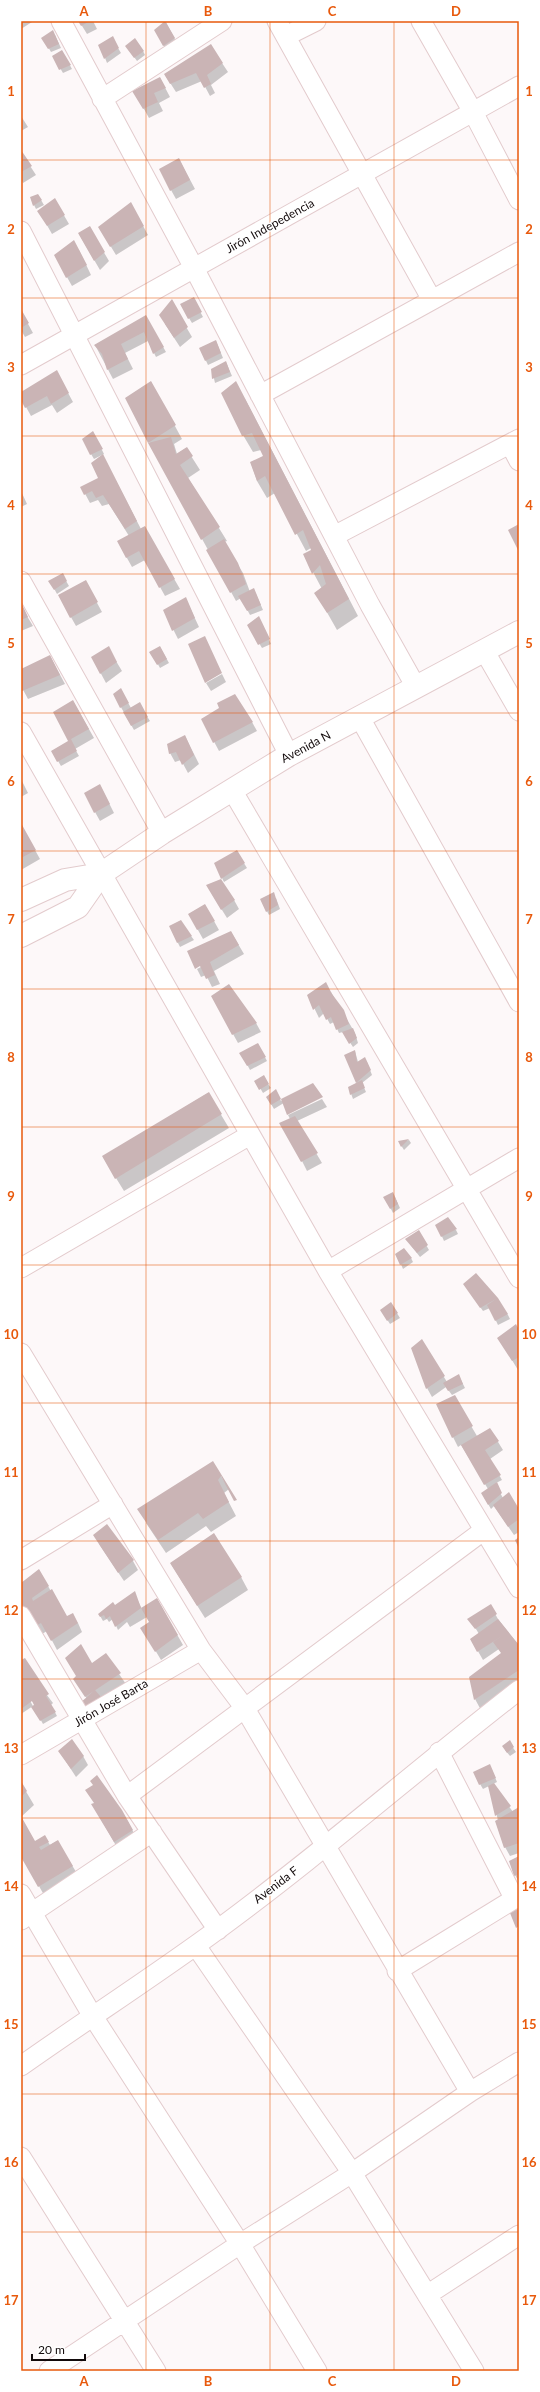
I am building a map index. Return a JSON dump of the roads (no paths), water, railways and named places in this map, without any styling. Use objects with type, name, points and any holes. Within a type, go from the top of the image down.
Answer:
[{"type":"street","points":[[61,21],[194,268],[334,536],[416,687]]},
{"type":"street","points":[[102,99],[222,21]]},
{"type":"street","points":[[316,21],[282,29],[432,300]]},
{"type":"street","points":[[421,21],[473,112],[519,200]]},
{"type":"street","name":"Jirón Indepedencia","points":[[21,365],[519,86]]},
{"type":"street","points":[[21,232],[76,335],[289,755]]},
{"type":"street","points":[[260,394],[519,252]]},
{"type":"street","points":[[334,536],[515,442],[519,461]]},
{"type":"street","points":[[21,581],[162,833]]},
{"type":"street","name":"Avenida N","points":[[101,874],[162,833],[289,755],[485,652],[519,632]]},
{"type":"street","points":[[485,652],[519,711]]},
{"type":"street","points":[[360,718],[519,1002]]},
{"type":"street","points":[[21,732],[328,1271],[483,1531],[519,1588]]},
{"type":"street","points":[[232,790],[467,1187],[519,1278]]},
{"type":"street","points":[[21,900],[66,880],[101,874]]},
{"type":"street","points":[[21,936],[78,907],[101,874]]},
{"type":"street","points":[[21,1268],[250,1135]]},
{"type":"street","points":[[328,1271],[467,1187],[519,1158]]},
{"type":"street","points":[[21,1353],[201,1650],[244,1707],[327,1846],[397,1971],[470,2092]]},
{"type":"street","points":[[21,1560],[113,1504]]},
{"type":"street","points":[[127,1796],[244,1707],[483,1531]]},
{"type":"street","points":[[21,1616],[81,1721],[127,1796],[218,1930]]},
{"type":"street","name":"Jirón José Barta","points":[[21,1755],[201,1650]]},
{"type":"street","name":"Avenida F","points":[[21,2066],[92,2015],[218,1930],[327,1846],[439,1752],[519,1690]]},
{"type":"street","points":[[397,1971],[517,1897],[439,1752]]},
{"type":"street","points":[[27,1917],[152,1832]]},
{"type":"street","points":[[21,1894],[27,1917],[240,2244],[317,2371]]},
{"type":"street","points":[[196,1946],[352,2173],[474,2371]]},
{"type":"street","points":[[49,2371],[240,2244],[352,2173],[470,2092],[519,2062]]},
{"type":"street","points":[[21,2156],[156,2371]]},
{"type":"street","points":[[427,2295],[519,2235]]}]
